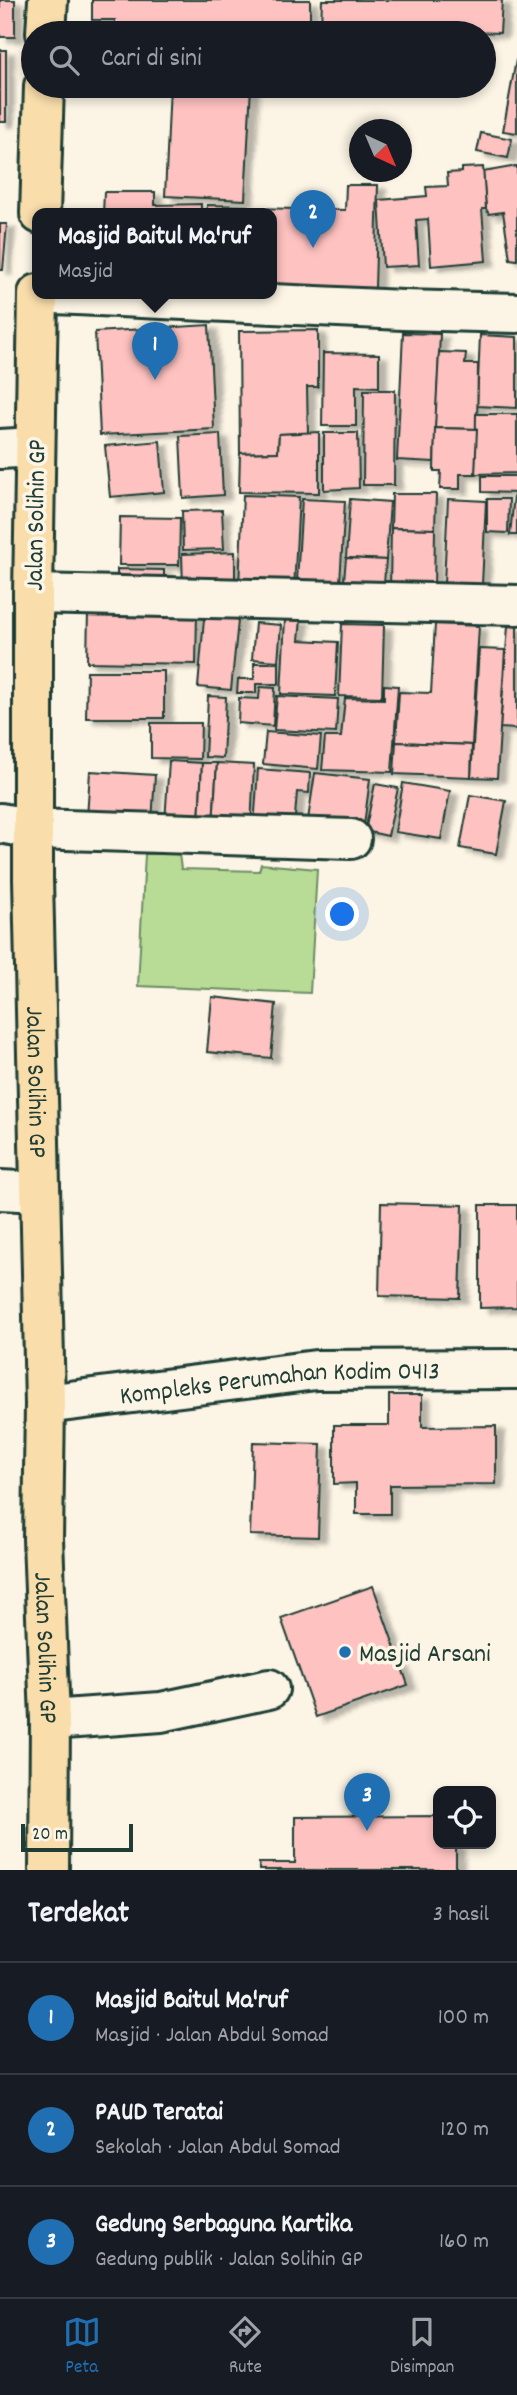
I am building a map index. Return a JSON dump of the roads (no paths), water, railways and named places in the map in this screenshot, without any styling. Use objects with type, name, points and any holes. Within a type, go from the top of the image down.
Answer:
[{"type":"main road","points":[[47,21],[48,0]]},
{"type":"main road","points":[[40,208],[44,98]]},
{"type":"main road","name":"Jalan Solihin GP","points":[[37,299],[18,448],[33,594],[17,826],[33,892],[44,1404],[44,1539],[50,1720],[49,1870]]},
{"type":"street","points":[[159,299],[517,313]]},
{"type":"street","points":[[33,594],[517,605]]},
{"type":"street","points":[[17,826],[351,839]]},
{"type":"street","points":[[0,1190],[40,1192]]},
{"type":"street","name":"Kompleks Perumahan Kodim 0413","points":[[44,1404],[316,1370],[517,1369]]},
{"type":"street","points":[[50,1720],[161,1712],[269,1689]]},
{"type":"place","name":"PAUD Teratai","points":[[313,248]]},
{"type":"place","name":"Masjid Baitul Ma'ruf","points":[[155,380]]},
{"type":"place","name":"Masjid Arsani","points":[[345,1652]]},
{"type":"place","name":"Gedung Serbaguna Kartika","points":[[367,1831]]}]
